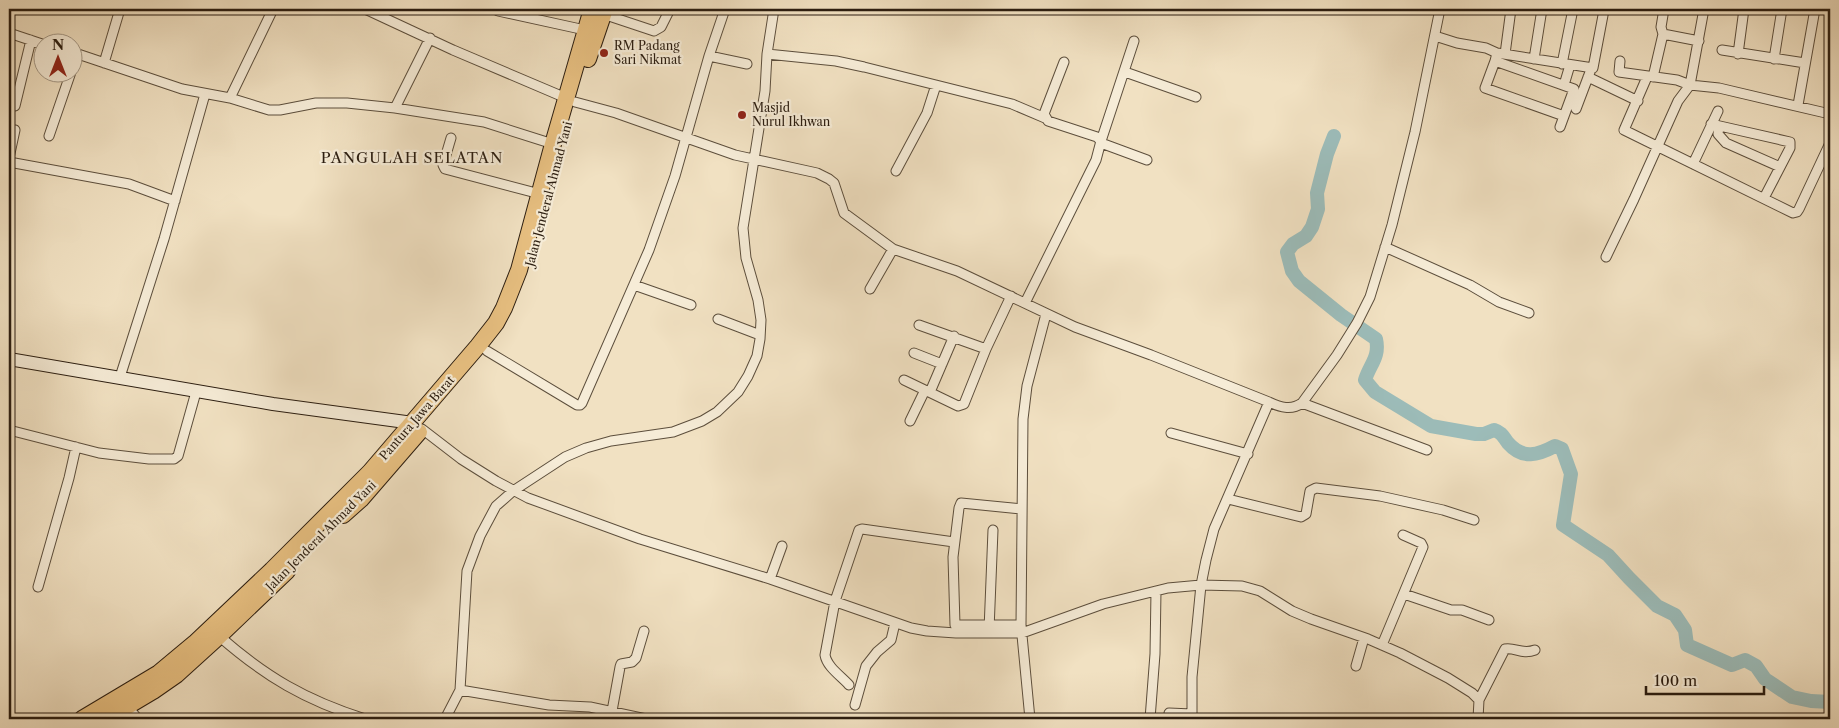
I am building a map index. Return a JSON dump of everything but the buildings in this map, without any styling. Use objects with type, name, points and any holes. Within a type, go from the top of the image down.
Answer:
[{"type":"highway","name":"Pantura Jawa Barat","points":[[88,718],[128,708],[159,673],[231,609],[417,426],[496,323],[519,270],[553,144],[570,100],[586,30],[600,10]]},
{"type":"highway","name":"Jalan Jenderal Ahmad Yani","points":[[128,708],[166,683],[219,636],[361,499],[417,426],[506,328],[519,300],[570,100],[600,10]]},
{"type":"street","points":[[104,63],[120,9]]},
{"type":"street","points":[[230,98],[273,9]]},
{"type":"street","points":[[365,9],[570,100],[616,113],[711,148],[817,173],[829,179],[836,187],[844,213],[893,248],[957,271],[1075,327],[1289,408],[1302,403],[1337,355],[1357,323],[1370,297],[1385,247],[1414,132],[1440,9]]},
{"type":"street","points":[[600,10],[654,31],[661,27],[670,9]]},
{"type":"street","points":[[487,351],[518,371],[580,405],[590,388],[649,250],[675,176],[709,56],[725,9]]},
{"type":"street","points":[[445,719],[460,690],[467,571],[480,536],[496,506],[513,491],[565,457],[586,448],[673,432],[702,421],[717,412],[738,392],[748,376],[757,356],[761,320],[744,244],[743,228],[765,91],[767,54],[774,9]]},
{"type":"street","points":[[1511,9],[1499,56],[1485,88],[1564,116]]},
{"type":"street","points":[[1534,59],[1542,9]]},
{"type":"street","points":[[1564,85],[1573,9]]},
{"type":"street","points":[[1664,9],[1661,27],[1663,34],[1650,77],[1624,130],[1793,213],[1797,212],[1830,144]]},
{"type":"street","points":[[1606,257],[1678,100],[1690,85],[1704,9]]},
{"type":"street","points":[[1738,54],[1744,9]]},
{"type":"street","points":[[1774,59],[1782,9]]},
{"type":"street","points":[[1798,105],[1815,9]]},
{"type":"street","points":[[1499,56],[1593,68],[1604,10]]},
{"type":"street","points":[[498,11],[586,30]]},
{"type":"street","points":[[9,33],[31,40],[14,106]]},
{"type":"street","points":[[1663,34],[1699,41]]},
{"type":"street","points":[[1435,36],[1457,43],[1486,48],[1499,56],[1574,89],[1560,128]]},
{"type":"street","points":[[395,108],[430,38]]},
{"type":"street","points":[[1025,303],[1096,160],[1134,41]]},
{"type":"street","points":[[1722,50],[1805,63]]},
{"type":"street","points":[[767,54],[836,61],[897,74],[1012,104],[1048,121],[1097,137],[1101,142],[1146,160]]},
{"type":"street","points":[[82,55],[182,89],[230,98],[269,110],[280,110],[316,103],[347,103],[395,108],[484,122],[553,144]]},
{"type":"street","points":[[709,56],[747,64]]},
{"type":"street","points":[[1620,61],[1619,72],[1677,80],[1690,85],[1719,88],[1830,114]]},
{"type":"street","points":[[1045,118],[1044,114],[1064,62]]},
{"type":"street","points":[[1125,72],[1196,97]]},
{"type":"street","points":[[1576,109],[1589,74],[1638,101]]},
{"type":"street","points":[[49,136],[68,82]]},
{"type":"street","points":[[896,171],[927,112],[936,85]]},
{"type":"street","points":[[120,377],[175,201],[205,94]]},
{"type":"street","points":[[1693,164],[1715,125],[1718,111]]},
{"type":"street","points":[[1715,125],[1718,134],[1726,143],[1780,167]]},
{"type":"street","points":[[1715,125],[1790,142],[1790,148],[1764,198]]},
{"type":"street","points":[[9,158],[15,130]]},
{"type":"street","points":[[451,138],[443,165],[446,169],[540,194]]},
{"type":"street","points":[[9,162],[129,184],[175,201]]},
{"type":"street","points":[[1385,247],[1470,285],[1500,302],[1529,313]]},
{"type":"street","points":[[870,290],[893,248]]},
{"type":"street","points":[[634,285],[692,305]]},
{"type":"street","points":[[904,380],[958,406],[964,404],[986,349],[1011,296]]},
{"type":"street","points":[[1030,719],[1021,629],[1024,403],[1029,376],[1046,314]]},
{"type":"street","points":[[718,320],[760,335]]},
{"type":"street","points":[[919,325],[986,349]]},
{"type":"street","points":[[910,421],[942,364],[954,336]]},
{"type":"street","points":[[914,353],[942,364]]},
{"type":"street","points":[[9,359],[120,377],[196,392],[417,426],[461,459],[513,491],[564,512],[640,540],[770,579],[895,623],[927,631],[1021,629],[1103,604],[1156,591],[1201,584],[1231,584],[1260,591],[1292,611],[1382,645],[1448,678],[1479,700]]},
{"type":"street","points":[[9,430],[119,456],[175,459],[178,456],[196,392]]},
{"type":"street","points":[[1169,713],[1195,716],[1192,677],[1201,584],[1210,542],[1269,402]]},
{"type":"street","points":[[1302,403],[1427,450]]},
{"type":"street","points":[[1171,433],[1248,454]]},
{"type":"street","points":[[38,587],[76,447]]},
{"type":"street","points":[[1228,499],[1301,517],[1306,514],[1310,491],[1316,488],[1380,496],[1442,510],[1474,520]]},
{"type":"street","points":[[956,629],[953,557],[958,508],[961,503],[1022,510]]},
{"type":"street","points":[[849,685],[829,665],[825,655],[835,601],[859,530],[954,542]]},
{"type":"street","points":[[989,630],[993,530]]},
{"type":"street","points":[[1382,645],[1422,545],[1403,535]]},
{"type":"street","points":[[770,579],[782,546]]},
{"type":"street","points":[[1150,719],[1156,654],[1156,591]]},
{"type":"street","points":[[1404,594],[1450,610],[1462,610],[1489,620]]},
{"type":"street","points":[[855,705],[866,666],[877,652],[891,640],[895,623]]},
{"type":"street","points":[[612,711],[621,664],[632,662],[636,658],[644,631]]},
{"type":"street","points":[[219,636],[248,661],[309,699],[365,719]]},
{"type":"street","points":[[1356,666],[1364,638]]},
{"type":"street","points":[[1478,719],[1479,700],[1505,649],[1509,648],[1521,652],[1535,650]]},
{"type":"street","points":[[460,690],[549,706],[590,707],[646,719]]},
{"type":"waterway","points":[[1334,136],[1327,154],[1317,193],[1318,209],[1312,227],[1306,236],[1293,244],[1287,252],[1292,271],[1299,281],[1341,315],[1376,339],[1376,356],[1365,380],[1375,392],[1431,426],[1476,434],[1484,434],[1494,430],[1501,434],[1519,452],[1525,454],[1543,452],[1555,446],[1562,449],[1571,474],[1563,525],[1608,555],[1657,606],[1675,615],[1685,630],[1687,645],[1732,665],[1745,660],[1756,666],[1765,679],[1792,697],[1830,702]]},
{"type":"place","name":"RM Padang Sari Nikmat","points":[[604,53]]},
{"type":"place","name":"Masjid Nurul Ikhwan","points":[[742,115]]},
{"type":"district","name":"PANGULAH SELATAN","points":[[412,158]]}]
